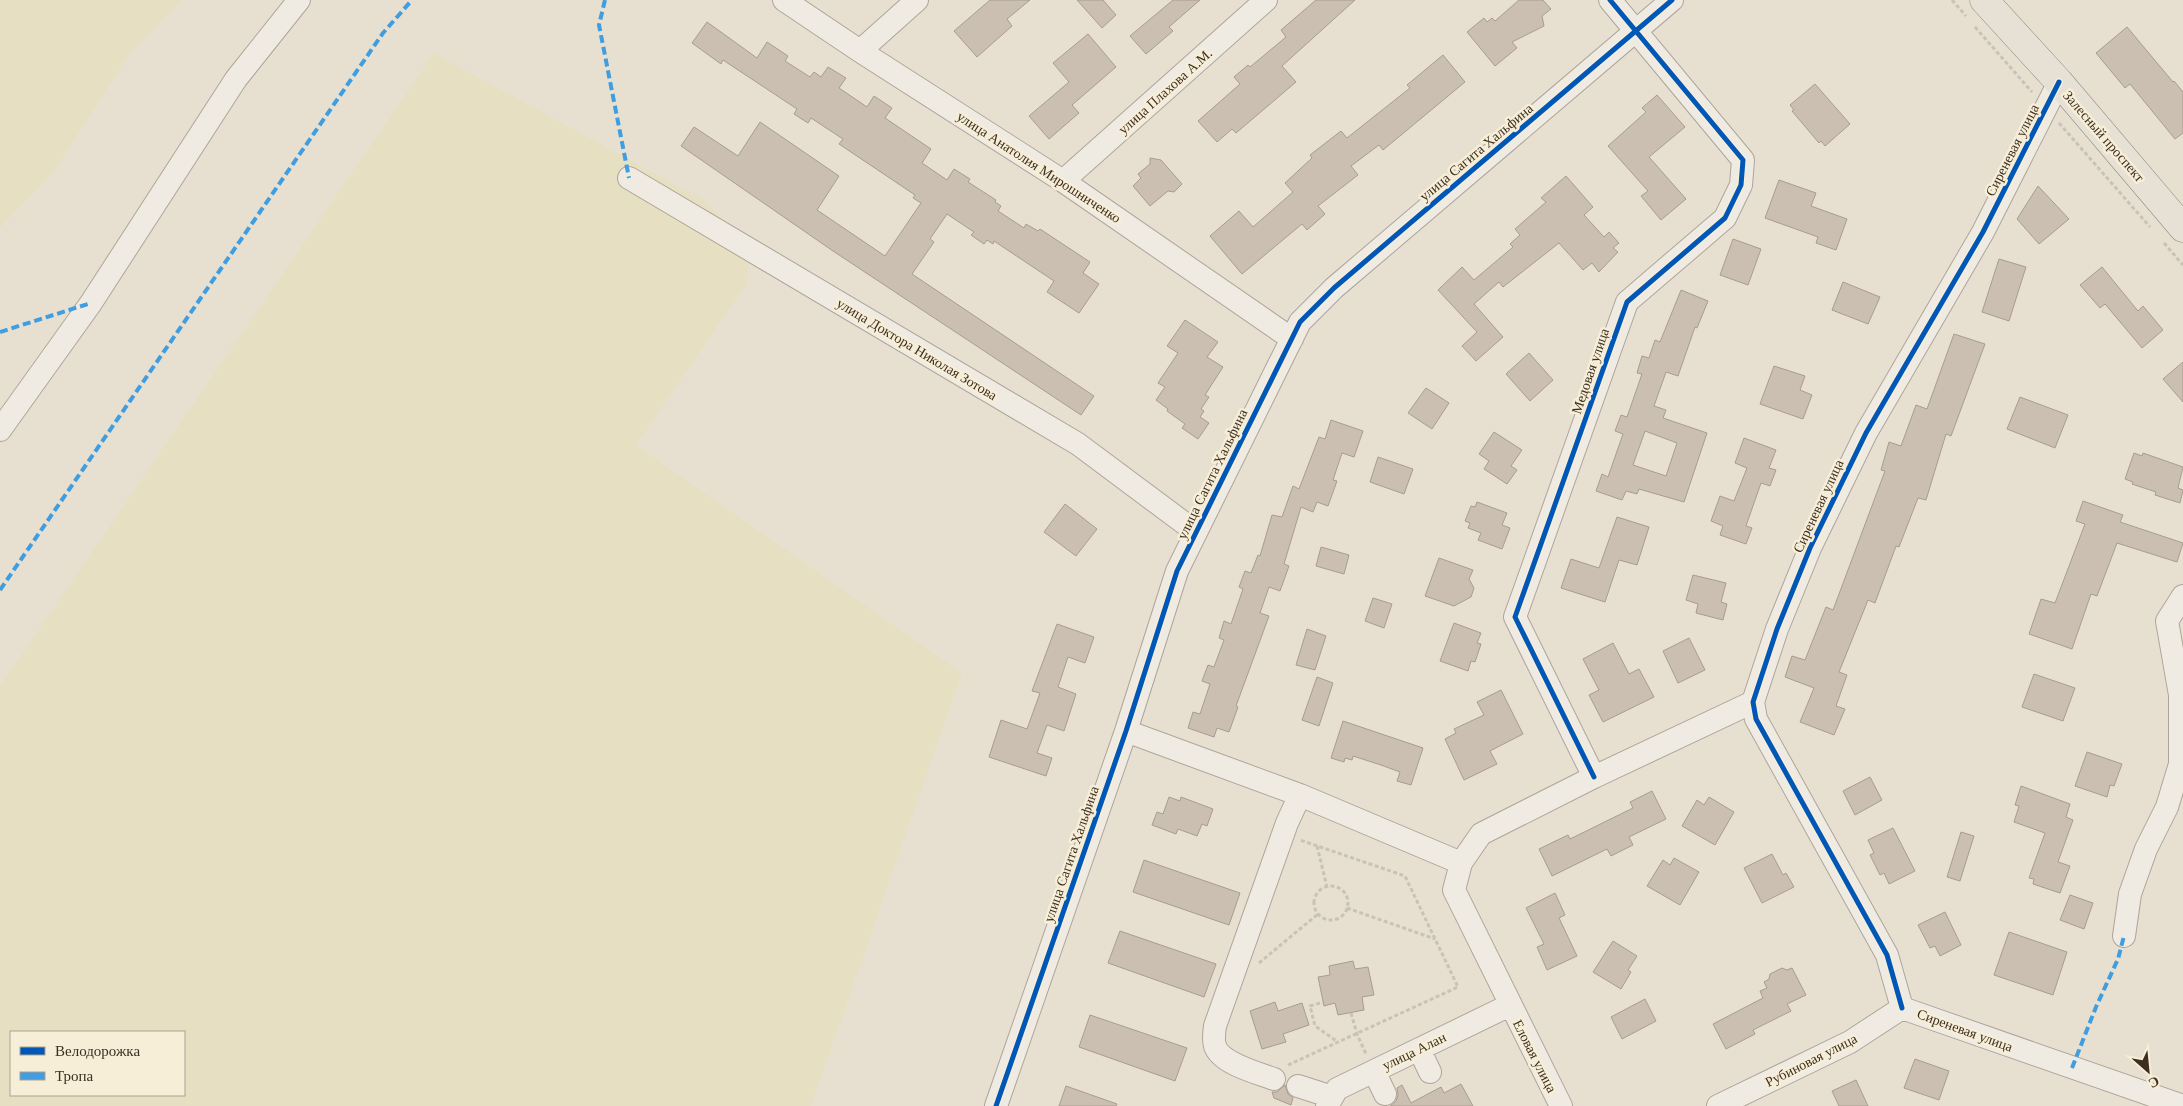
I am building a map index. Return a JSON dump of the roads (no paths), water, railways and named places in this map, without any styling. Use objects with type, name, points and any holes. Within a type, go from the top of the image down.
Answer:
[{"type":"main road","name":"Залесный проспект","points":[[1984,0],[2058,82],[2173,235]]},
{"type":"street","points":[[0,430],[138,234],[236,79],[299,0]]},
{"type":"street","name":"улица Анатолия Мирошниченко","points":[[784,0],[860,51],[1064,181],[1292,339]]},
{"type":"street","points":[[860,51],[917,0]]},
{"type":"street","name":"улица Плахова А.М.","points":[[1064,181],[1266,0]]},
{"type":"street","name":"Медовая улица","points":[[1594,777],[1515,617],[1627,302],[1725,218],[1740,185],[1743,160],[1610,0]]},
{"type":"street","name":"улица Сагита Хальфина","points":[[996,1106],[1126,731],[1177,571],[1300,322],[1334,288],[1672,0]]},
{"type":"street","name":"Сиреневая улица","points":[[2058,82],[1983,232],[1862,442],[1810,548],[1777,629],[1753,702],[1756,720],[1782,762],[1887,956],[1902,1008],[2183,1106]]},
{"type":"street","name":"улица Доктора Николая Зотова","points":[[629,178],[1078,444],[1196,532]]},
{"type":"street","points":[[2124,936],[2130,894],[2146,849],[2167,807],[2180,764],[2180,695],[2167,622],[2183,596]]},
{"type":"street","points":[[1126,731],[1300,795],[1461,863],[1481,834],[1594,777],[1753,702]]},
{"type":"street","points":[[1268,1077],[1228,1061],[1220,1055],[1215,1046],[1215,1026],[1283,834],[1300,795]]},
{"type":"street","name":"Еловая улица","points":[[1461,863],[1454,890],[1561,1106]]},
{"type":"street","name":"улица Алан","points":[[1329,1101],[1337,1089],[1510,1005]]},
{"type":"street","name":"Рубиновая улица","points":[[1718,1106],[1746,1100],[1850,1042],[1902,1008]]},
{"type":"street","points":[[1419,1049],[1430,1072]]},
{"type":"street","points":[[1374,1071],[1385,1094]]},
{"type":"street","points":[[1298,1086],[1329,1101]]}]
